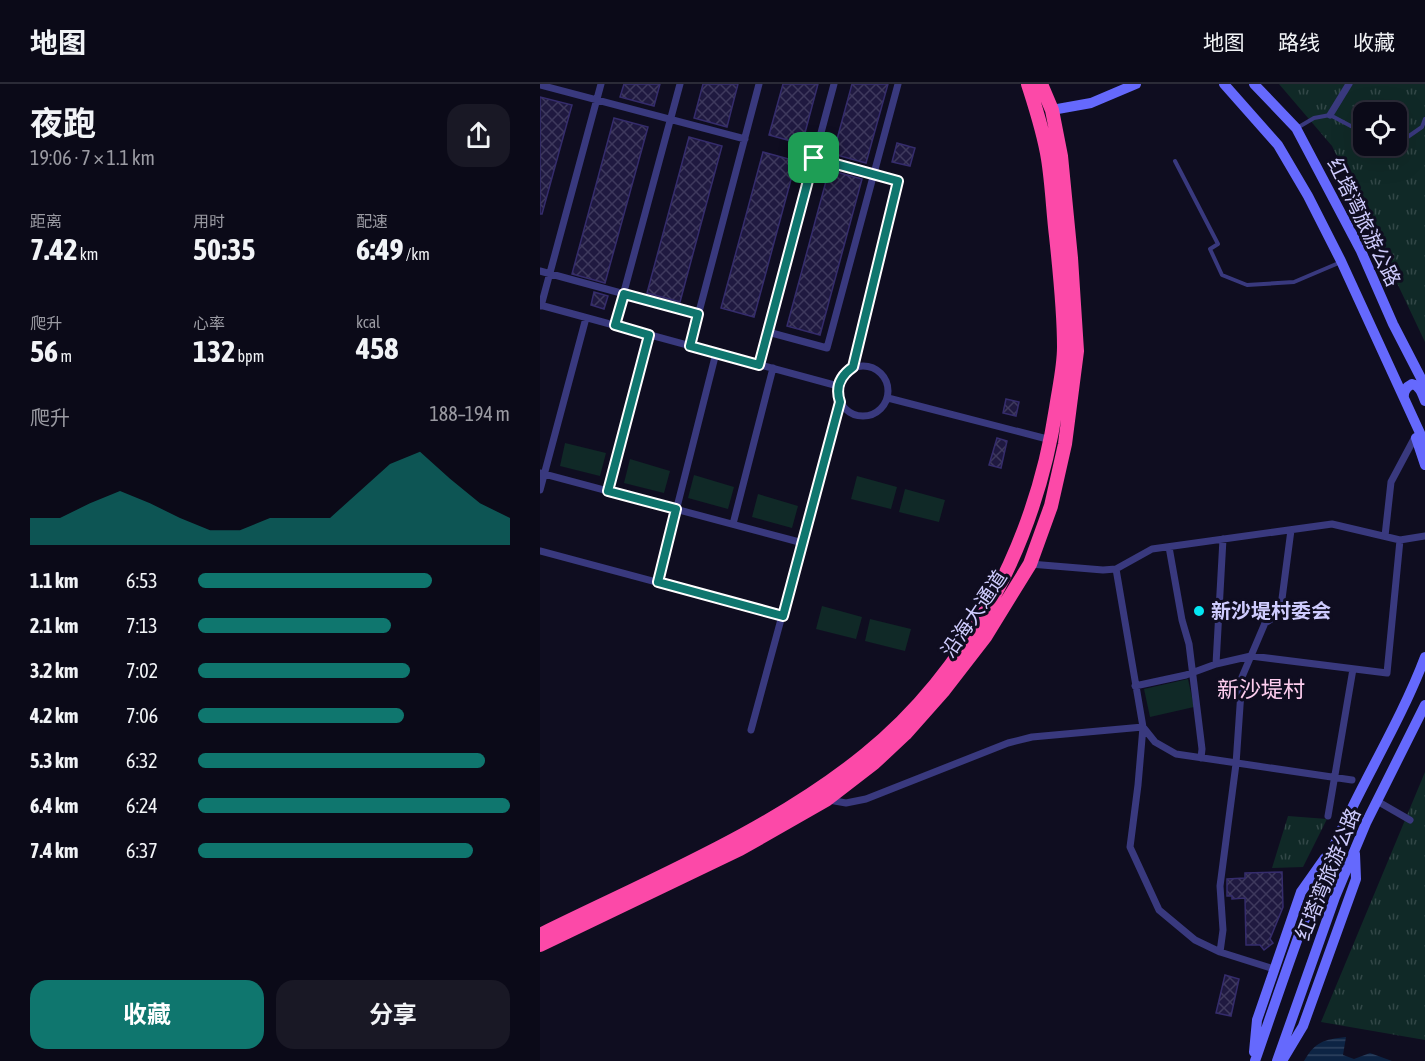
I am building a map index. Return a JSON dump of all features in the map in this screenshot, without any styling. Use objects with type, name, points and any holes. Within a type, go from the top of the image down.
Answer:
[{"type":"highway","name":"沿海大通道","points":[[540,935],[718,848],[819,790],[866,755],[898,725],[938,681],[976,629],[1030,564],[1051,506],[1064,350],[1063,308],[1048,158],[1028,84]]},
{"type":"highway","name":"沿海大通道","points":[[540,945],[740,849],[826,800],[874,763],[905,734],[944,690],[985,637],[1004,579],[1058,442],[1077,351],[1061,156],[1052,110],[1041,84]]},
{"type":"main road","points":[[1052,110],[1091,103],[1136,84]]},
{"type":"main road","points":[[1224,84],[1278,145],[1308,196],[1385,343],[1391,344],[1394,339],[1393,324]]},
{"type":"main road","name":"红塔湾旅游公路","points":[[1254,84],[1296,128],[1361,251],[1393,324],[1425,386]]},
{"type":"main road","points":[[1341,261],[1361,251]]},
{"type":"main road","points":[[1341,261],[1425,444]]},
{"type":"main road","points":[[1425,401],[1417,385],[1412,384],[1403,393],[1405,409],[1425,465]]},
{"type":"main road","points":[[1254,1061],[1334,845],[1411,694],[1425,657]]},
{"type":"main road","name":"红塔湾旅游公路","points":[[1277,1061],[1335,897],[1354,851],[1425,705]]},
{"type":"main road","points":[[1254,1061],[1257,1020],[1301,892],[1334,845]]},
{"type":"main road","points":[[1282,1061],[1303,1026],[1356,879],[1354,851]]},
{"type":"street","points":[[601,84],[541,306],[838,386]]},
{"type":"street","points":[[615,325],[680,84]]},
{"type":"street","points":[[690,346],[759,84]]},
{"type":"street","points":[[759,365],[834,84]]},
{"type":"street","points":[[768,332],[827,348],[898,84]]},
{"type":"street","points":[[1330,115],[1349,84]]},
{"type":"street","points":[[540,85],[745,139]]},
{"type":"street","points":[[814,158],[898,181],[853,367]]},
{"type":"street","points":[[540,271],[698,314]]},
{"type":"street","points":[[540,490],[542,474],[586,318]]},
{"type":"street","points":[[608,491],[649,335]]},
{"type":"street","points":[[658,582],[716,353]]},
{"type":"street","points":[[751,730],[840,402],[838,386],[846,372],[853,367],[869,366],[883,375],[889,390],[888,398],[878,412],[861,417],[853,414],[840,402]]},
{"type":"street","points":[[733,524],[773,368]]},
{"type":"street","points":[[888,398],[1058,442]]},
{"type":"street","points":[[1385,536],[1391,482],[1415,437]]},
{"type":"street","points":[[542,474],[803,543]]},
{"type":"street","points":[[1030,564],[1116,569],[1152,549],[1332,524],[1400,540],[1425,536]]},
{"type":"street","points":[[1220,952],[1223,930],[1220,886],[1236,764],[1242,677],[1264,623],[1280,615],[1291,530]]},
{"type":"street","points":[[1216,664],[1223,539]]},
{"type":"street","points":[[1135,686],[1251,656],[1387,673],[1400,540]]},
{"type":"street","points":[[1169,547],[1182,620],[1189,644],[1202,749],[1201,758]]},
{"type":"street","points":[[540,551],[783,616]]},
{"type":"street","points":[[1116,569],[1143,727],[1130,847],[1159,910],[1195,940],[1220,952],[1274,969]]},
{"type":"street","points":[[1328,816],[1353,669]]},
{"type":"street","points":[[826,800],[846,802],[866,799],[1016,741],[1032,737],[1143,727]]},
{"type":"street","points":[[1143,727],[1155,742],[1176,754],[1352,780]]},
{"type":"street","points":[[1377,801],[1410,820]]},
{"type":"lane","points":[[1296,128],[1314,118],[1330,115],[1353,127]]},
{"type":"lane","points":[[1407,137],[1422,127],[1425,119]]},
{"type":"lane","points":[[1174,161],[1218,244],[1210,249],[1222,275],[1247,285],[1294,282],[1341,261]]},
{"type":"green space","points":[[1279,84],[1425,84],[1425,342],[1332,146]]},
{"type":"green space","points":[[565,443],[606,453],[600,476],[560,466]]},
{"type":"green space","points":[[630,459],[670,471],[664,493],[624,483]]},
{"type":"green space","points":[[694,475],[734,487],[728,509],[688,498]]},
{"type":"green space","points":[[857,476],[897,487],[891,509],[851,499]]},
{"type":"green space","points":[[905,489],[945,500],[939,522],[899,512]]},
{"type":"green space","points":[[758,494],[798,506],[792,528],[752,517]]},
{"type":"green space","points":[[822,606],[862,617],[856,639],[816,629]]},
{"type":"green space","points":[[870,619],[911,629],[905,651],[865,641]]},
{"type":"green space","points":[[1188,679],[1194,707],[1150,717],[1144,689]]},
{"type":"green space","points":[[1425,772],[1425,1040],[1321,1022]]},
{"type":"green space","points":[[1288,816],[1327,819],[1303,867],[1272,868]]},
{"type":"water","points":[[1346,1037],[1343,1055],[1354,1059],[1370,1053],[1392,1061],[1304,1061],[1316,1045],[1331,1039]]},
{"type":"building","points":[[624,84],[660,84],[654,106],[620,97]]},
{"type":"building","points":[[703,84],[738,84],[727,127],[694,118]]},
{"type":"building","points":[[783,84],[818,84],[802,144],[769,135]]},
{"type":"building","points":[[852,84],[888,84],[866,163],[833,154]]},
{"type":"building","points":[[540,97],[572,105],[542,214],[540,214]]},
{"type":"building","points":[[614,118],[648,127],[605,283],[572,274]]},
{"type":"building","points":[[689,137],[722,146],[680,302],[647,293]]},
{"type":"building","points":[[897,143],[915,148],[910,166],[892,162]]},
{"type":"building","points":[[763,152],[796,161],[754,317],[721,308]]},
{"type":"building","points":[[829,170],[862,179],[820,335],[787,326]]},
{"type":"building","points":[[594,292],[608,296],[604,309],[591,305]]},
{"type":"building","points":[[1006,399],[1019,402],[1016,416],[1003,413]]},
{"type":"building","points":[[997,438],[1007,441],[1001,468],[989,465]]},
{"type":"building","points":[[1282,872],[1283,907],[1270,939],[1273,943],[1264,950],[1260,945],[1246,945],[1245,898],[1232,899],[1232,896],[1227,896],[1227,879],[1245,878],[1245,873]]},
{"type":"building","points":[[1225,975],[1239,979],[1231,1016],[1216,1013]]},
{"type":"place","name":"新沙堤村委会","points":[[1199,611]]},
{"type":"district","name":"新沙堤村","points":[[1261,689]]},
{"type":"route","points":[[814,158],[898,181],[853,367],[841,378],[838,386],[840,402],[783,616],[658,582],[676,509],[608,491],[649,335],[615,325],[624,294],[698,314],[690,346],[759,365],[814,158]]}]
